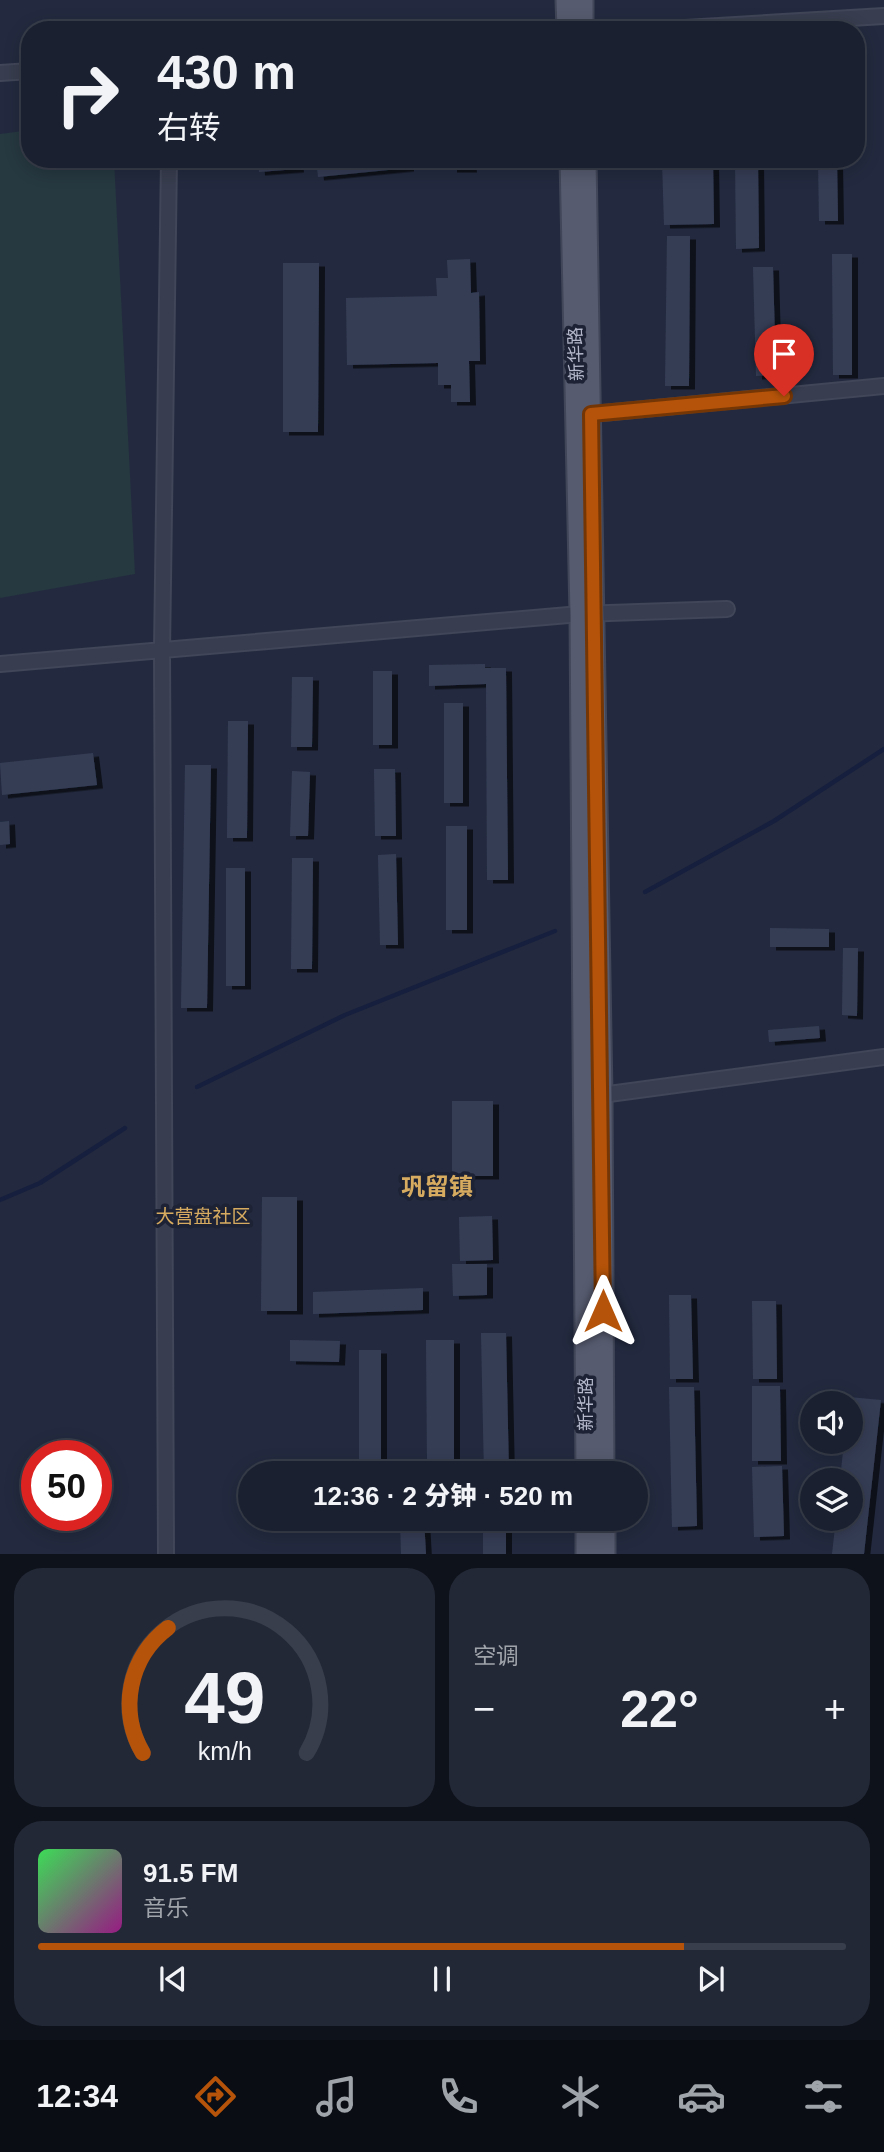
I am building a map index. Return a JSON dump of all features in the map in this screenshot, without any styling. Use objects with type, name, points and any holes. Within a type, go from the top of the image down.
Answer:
[{"type":"main road","points":[[566,0],[567,21]]},
{"type":"main road","points":[[583,0],[583,21]]},
{"type":"main road","name":"新华路","points":[[570,168],[584,415]]},
{"type":"main road","name":"新华路","points":[[586,168],[584,415],[594,1096],[604,1461]]},
{"type":"main road","name":"新华路","points":[[586,1461],[594,1096]]},
{"type":"main road","points":[[586,1531],[586,1553]]},
{"type":"main road","points":[[605,1531],[605,1553]]},
{"type":"street","points":[[801,21],[884,16]]},
{"type":"street","points":[[0,73],[21,72]]},
{"type":"street","points":[[166,1553],[162,650],[169,168]]},
{"type":"street","points":[[584,415],[884,386]]},
{"type":"street","points":[[0,664],[588,614],[727,609]]},
{"type":"street","points":[[594,1096],[884,1057]]},
{"type":"shaded area","points":[[21,131],[21,168],[114,168],[135,574],[0,598],[0,134]]},
{"type":"building","points":[[259,168],[298,169],[259,172]]},
{"type":"building","points":[[317,168],[408,168],[318,177]]},
{"type":"building","points":[[662,168],[713,168],[714,224],[664,225]]},
{"type":"building","points":[[735,168],[758,168],[759,248],[736,249]]},
{"type":"building","points":[[818,168],[837,168],[838,221],[819,221]]},
{"type":"building","points":[[667,236],[690,236],[689,386],[665,386]]},
{"type":"building","points":[[832,254],[852,254],[852,375],[833,375]]},
{"type":"building","points":[[470,259],[471,293],[479,292],[480,361],[469,361],[470,402],[451,402],[451,385],[438,385],[438,363],[347,365],[346,298],[437,296],[436,278],[448,278],[447,260]]},
{"type":"building","points":[[283,263],[319,263],[318,432],[283,432]]},
{"type":"building","points":[[753,267],[773,267],[776,375],[756,376]]},
{"type":"building","points":[[485,664],[485,668],[506,668],[508,880],[487,880],[486,684],[429,686],[429,665]]},
{"type":"building","points":[[373,671],[392,671],[392,745],[373,745]]},
{"type":"building","points":[[292,677],[313,677],[312,747],[291,747]]},
{"type":"building","points":[[444,703],[463,703],[463,803],[444,803]]},
{"type":"building","points":[[228,721],[248,721],[247,838],[227,838]]},
{"type":"building","points":[[93,753],[97,785],[2,795],[0,763]]},
{"type":"building","points":[[185,765],[211,765],[207,1008],[181,1008]]},
{"type":"building","points":[[374,769],[395,769],[396,836],[375,836]]},
{"type":"building","points":[[292,771],[310,772],[308,836],[290,836]]},
{"type":"building","points":[[9,821],[10,844],[0,845],[0,822]]},
{"type":"building","points":[[446,826],[467,826],[467,930],[446,930]]},
{"type":"building","points":[[396,854],[398,945],[380,945],[378,855]]},
{"type":"building","points":[[292,858],[313,858],[312,969],[291,969]]},
{"type":"building","points":[[226,868],[245,868],[245,986],[226,986]]},
{"type":"building","points":[[770,928],[829,929],[829,947],[770,947]]},
{"type":"building","points":[[843,948],[858,948],[857,1016],[842,1015]]},
{"type":"building","points":[[819,1026],[820,1038],[769,1042],[768,1030]]},
{"type":"building","points":[[452,1101],[493,1101],[493,1176],[452,1176]]},
{"type":"building","points":[[262,1197],[297,1197],[297,1311],[261,1311]]},
{"type":"building","points":[[492,1216],[493,1260],[460,1261],[459,1217]]},
{"type":"building","points":[[452,1264],[487,1264],[487,1295],[453,1296]]},
{"type":"building","points":[[423,1288],[423,1310],[313,1314],[313,1292]]},
{"type":"building","points":[[669,1295],[691,1295],[693,1379],[670,1379]]},
{"type":"building","points":[[752,1301],[776,1301],[777,1379],[753,1379]]},
{"type":"building","points":[[481,1333],[506,1333],[509,1461],[484,1461]]},
{"type":"building","points":[[290,1340],[340,1341],[339,1362],[290,1361]]},
{"type":"building","points":[[426,1340],[454,1340],[454,1461],[427,1461]]},
{"type":"building","points":[[359,1350],[381,1350],[381,1461],[359,1461]]},
{"type":"building","points":[[752,1386],[780,1386],[781,1461],[752,1461]]},
{"type":"building","points":[[669,1387],[694,1387],[697,1526],[672,1527]]},
{"type":"building","points":[[863,1398],[881,1400],[864,1554],[832,1554],[835,1531],[863,1531],[863,1468],[841,1468],[843,1454],[863,1454]]},
{"type":"building","points":[[782,1466],[784,1536],[754,1537],[752,1467]]},
{"type":"building","points":[[400,1531],[425,1531],[426,1554],[401,1554]]},
{"type":"building","points":[[483,1531],[506,1531],[506,1554],[483,1554]]},
{"type":"waterway","points":[[645,892],[774,821],[884,749]]},
{"type":"waterway","points":[[197,1087],[345,1015],[555,931]]},
{"type":"waterway","points":[[0,1200],[40,1183],[125,1128]]},
{"type":"district","name":"巩留镇","points":[[437,1186]]},
{"type":"district","name":"大营盘社区","points":[[203,1216]]},
{"type":"route","points":[[603,1311],[591,414],[784,396]]}]
